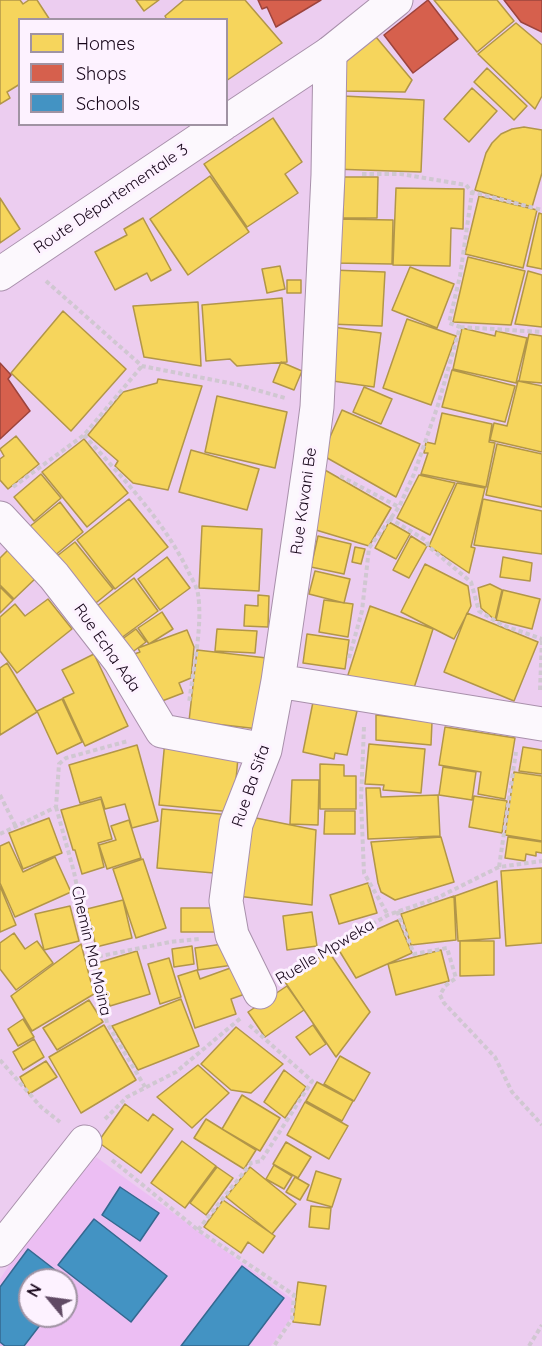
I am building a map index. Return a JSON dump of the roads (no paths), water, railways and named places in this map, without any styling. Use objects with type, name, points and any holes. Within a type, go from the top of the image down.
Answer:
[{"type":"street","name":"Route Départementale 3","points":[[228,121],[330,53],[396,0]]},
{"type":"street","name":"Rue Kavani Be","points":[[278,681],[317,407],[328,175],[330,53]]},
{"type":"street","name":"Route Départementale 3","points":[[10,267],[221,126]]},
{"type":"street","name":"Rue Echa Ada","points":[[3,505],[173,734],[265,750]]},
{"type":"street","points":[[278,681],[533,723]]},
{"type":"street","name":"Rue Ba Sifa","points":[[251,1005],[232,934],[226,901],[236,824],[265,750],[278,681]]},
{"type":"street","points":[[0,1250],[85,1142]]}]
